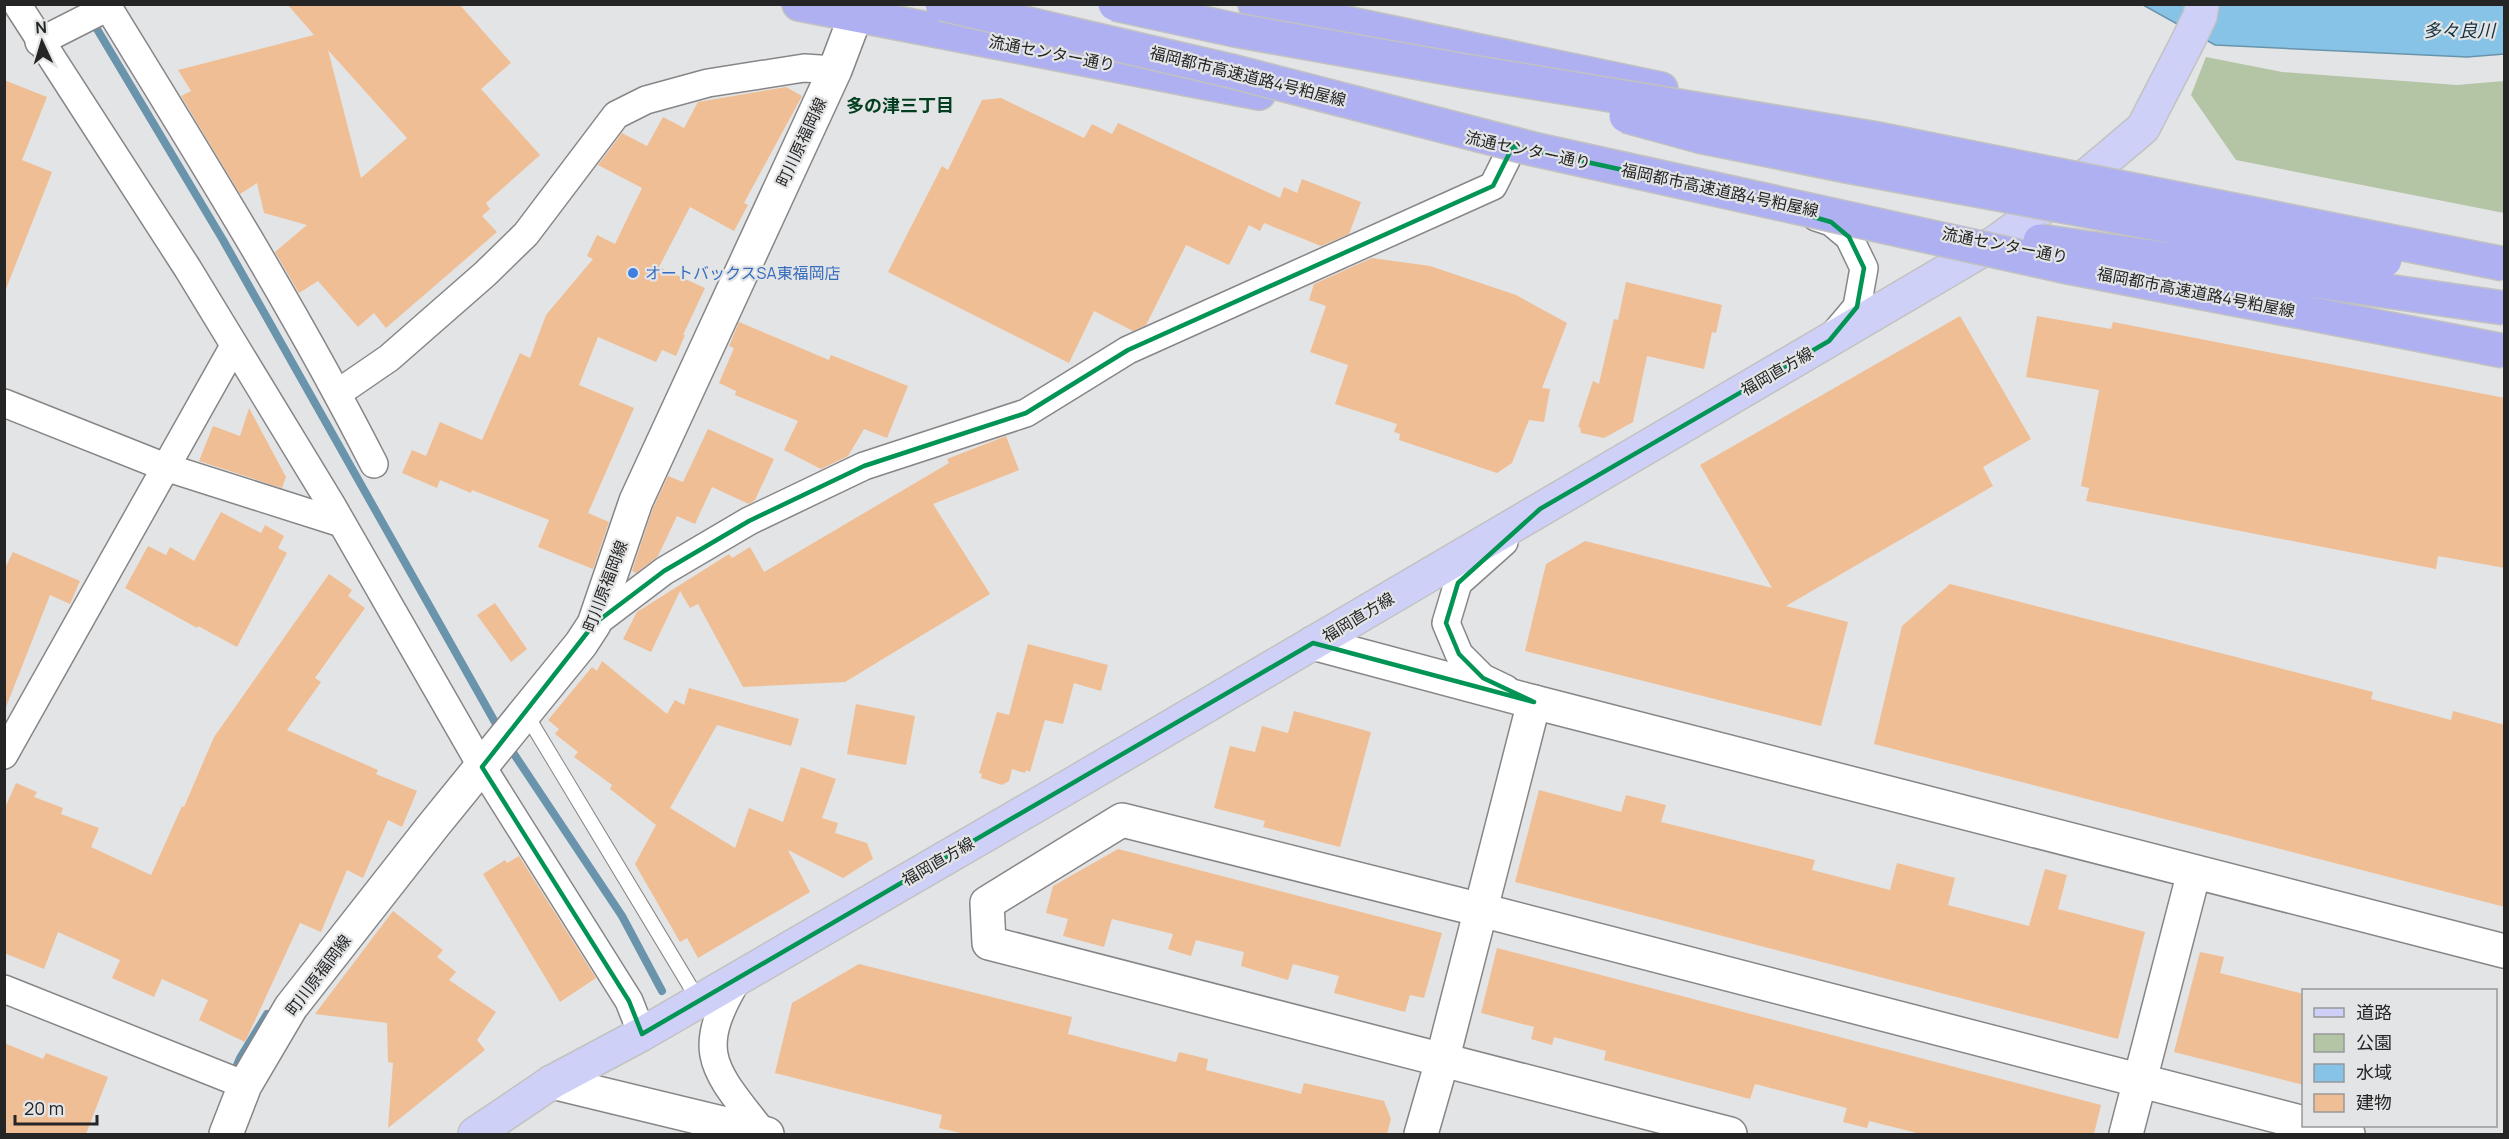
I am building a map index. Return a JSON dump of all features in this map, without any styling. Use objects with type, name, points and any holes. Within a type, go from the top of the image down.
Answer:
[{"type":"highway","name":"流通センター通り","points":[[799,4],[858,9],[1738,195],[1996,242],[2505,346]]},
{"type":"highway","name":"福岡都市高速道路4号粕屋線","points":[[942,4],[1231,71],[1533,149],[2063,266],[2505,351]]},
{"type":"highway","points":[[1115,4],[1235,30],[1465,71],[1872,138],[2505,264]]},
{"type":"highway","points":[[1255,4],[1776,113],[2091,171],[2505,252]]},
{"type":"highway","points":[[1465,71],[1699,136],[1836,164],[2250,241],[2505,276]]},
{"type":"highway","points":[[1869,223],[2032,239],[2505,308]]},
{"type":"main road","name":"福岡直方線","points":[[475,1134],[552,1082],[642,1034],[1996,242],[2091,171],[2143,128],[2200,16],[2202,4]]},
{"type":"street","points":[[16,4],[188,269],[628,1001],[642,1034]]},
{"type":"street","points":[[39,42],[108,6],[244,231],[338,393],[374,464]]},
{"type":"street","name":"町川原福岡線","points":[[226,1134],[245,1085],[291,1007],[521,717],[582,645],[594,624],[636,501],[835,70],[858,9]]},
{"type":"street","points":[[338,393],[389,358],[485,274],[526,234],[616,115],[646,100],[708,83],[804,68],[835,70]]},
{"type":"street","points":[[594,624],[664,571],[749,521],[864,466],[1026,413],[1128,350],[1493,186],[1513,146]]},
{"type":"street","points":[[1738,195],[1831,222],[1849,237],[1864,268],[1857,307],[1829,341]]},
{"type":"street","points":[[4,755],[234,346]]},
{"type":"street","points":[[4,403],[165,467],[341,523]]},
{"type":"street","points":[[1534,702],[1484,678],[1459,654],[1446,623],[1458,583],[1540,509]]},
{"type":"street","points":[[1313,643],[1534,702],[2505,951]]},
{"type":"street","points":[[1421,1134],[1442,1061],[1534,702]]},
{"type":"street","points":[[1730,1134],[989,943],[987,903],[1122,820],[1481,910],[2302,1122]]},
{"type":"street","points":[[2126,1134],[2194,872]]},
{"type":"street","points":[[739,977],[723,1003],[715,1024],[712,1046],[716,1067],[726,1084],[765,1134]]},
{"type":"street","points":[[4,989],[245,1085]]},
{"type":"street","points":[[552,1082],[684,1124],[765,1134]]},
{"type":"street","points":[[2322,1127],[2348,1134]]},
{"type":"lane","points":[[521,717],[699,1000]]},
{"type":"highlighted area","points":[[1513,146],[1738,195],[1831,222],[1849,237],[1864,268],[1857,307],[1829,341],[1540,509],[1458,583],[1446,623],[1459,654],[1483,678],[1534,702],[1313,643],[642,1034],[629,1001],[482,767],[594,624],[664,571],[749,521],[864,466],[1026,413],[1128,350],[1493,186]]},
{"type":"green space","points":[[2206,57],[2282,72],[2457,85],[2504,81],[2504,213],[2236,160],[2191,95]]},
{"type":"water","name":"多々良川","points":[[2143,5],[2504,5],[2504,54],[2467,57],[2215,45]]},
{"type":"building","points":[[287,4],[459,4],[511,63],[481,89],[540,155],[486,203],[490,209],[482,216],[497,232],[386,328],[374,313],[358,327],[318,281],[299,293],[275,252],[307,225],[264,213],[257,183],[240,194],[181,96],[191,91],[178,70],[314,35]],"holes":[[[328,50],[407,138],[361,178]]]},
{"type":"building","points":[[4,80],[47,97],[22,160],[52,172],[6,289]]},
{"type":"building","points":[[786,87],[802,96],[744,203],[748,205],[734,231],[690,207],[659,267],[705,288],[676,356],[662,350],[656,362],[598,337],[579,385],[634,408],[588,513],[609,522],[593,569],[538,547],[549,520],[472,490],[471,493],[440,480],[437,488],[402,473],[412,450],[426,456],[440,422],[482,440],[520,353],[530,358],[546,315],[593,259],[587,256],[597,235],[615,244],[642,188],[598,165],[622,133],[647,146],[663,117],[684,128],[698,102]]},
{"type":"building","points":[[1001,98],[1084,138],[1092,124],[1112,134],[1118,123],[1280,198],[1284,187],[1297,193],[1302,179],[1361,202],[1349,234],[1321,246],[1264,223],[1260,231],[1249,225],[1229,265],[1186,245],[1146,325],[1133,331],[1094,311],[1069,363],[888,272],[942,166],[948,170],[982,100]]},
{"type":"building","points":[[1372,258],[1430,266],[1516,295],[1567,323],[1542,388],[1550,389],[1544,422],[1529,420],[1512,463],[1497,473],[1399,440],[1400,434],[1394,432],[1397,424],[1335,404],[1348,365],[1310,352],[1326,306],[1309,300],[1314,284]]},
{"type":"building","points":[[1626,282],[1722,305],[1716,333],[1712,332],[1704,369],[1647,356],[1633,422],[1604,438],[1581,433],[1578,427],[1593,381],[1599,384],[1614,319],[1618,320]]},
{"type":"building","points":[[1960,316],[2031,439],[1983,467],[1993,486],[1786,606],[1848,622],[1821,726],[1525,651],[1546,564],[1585,541],[1772,588],[1700,465]]},
{"type":"building","points":[[2037,316],[2111,329],[2113,322],[2505,398],[2505,568],[2438,556],[2436,569],[2086,501],[2089,488],[2081,486],[2099,390],[2026,377]]},
{"type":"building","points":[[739,322],[829,360],[831,355],[908,386],[887,438],[864,429],[848,456],[821,469],[784,450],[798,421],[735,395],[736,391],[719,383],[734,348],[729,346]]},
{"type":"building","points":[[249,408],[286,477],[282,488],[199,461],[213,426],[240,436]]},
{"type":"building","points":[[708,429],[774,459],[755,500],[749,504],[712,487],[695,524],[677,516],[658,556],[636,573],[632,571],[653,508],[668,476],[683,482]]},
{"type":"building","points":[[1006,436],[1019,470],[933,504],[990,594],[845,682],[743,687],[698,604],[690,608],[680,591],[651,652],[623,639],[637,612],[729,554],[732,558],[750,547],[764,572],[949,463],[947,459]]},
{"type":"building","points":[[221,512],[261,533],[265,525],[284,536],[278,548],[287,553],[237,647],[198,626],[197,628],[125,588],[148,546],[166,555],[170,547],[194,561]]},
{"type":"building","points":[[13,552],[80,581],[70,604],[50,595],[6,707],[4,570]]},
{"type":"building","points":[[329,574],[352,590],[348,596],[365,608],[315,678],[321,682],[287,730],[378,770],[376,774],[417,791],[402,827],[388,820],[363,878],[347,870],[321,932],[300,923],[245,1042],[199,1020],[208,1000],[162,979],[154,997],[112,978],[120,960],[58,932],[44,969],[4,953],[4,810],[16,783],[37,792],[34,797],[63,808],[61,814],[99,828],[91,847],[151,875],[214,737]]},
{"type":"building","points":[[1950,584],[2373,692],[2371,699],[2451,720],[2453,711],[2505,725],[2505,907],[1874,744],[1902,626]]},
{"type":"building","points":[[495,603],[527,649],[511,662],[477,615]]},
{"type":"building","points":[[1028,644],[1108,665],[1101,691],[1074,683],[1063,724],[1045,720],[1030,772],[1026,770],[1025,773],[1012,769],[1009,781],[1002,785],[981,778],[982,774],[979,773],[997,712],[1009,715]]},
{"type":"building","points":[[602,661],[667,714],[675,700],[684,705],[689,688],[799,719],[791,746],[717,725],[670,808],[735,848],[749,808],[783,822],[801,767],[836,779],[822,818],[838,823],[835,833],[867,843],[873,859],[843,878],[788,850],[810,892],[698,958],[687,938],[680,942],[635,864],[656,825],[610,789],[612,785],[574,757],[578,752],[555,734],[559,729],[548,720],[592,667],[597,671]]},
{"type":"building","points":[[856,704],[915,716],[906,765],[847,754]]},
{"type":"building","points":[[1294,711],[1371,732],[1340,847],[1263,827],[1265,821],[1214,808],[1230,746],[1255,752],[1262,726],[1288,733]]},
{"type":"building","points":[[1539,790],[1621,812],[1626,795],[1666,805],[1661,822],[1815,860],[1812,870],[1890,890],[1897,863],[1955,878],[1948,905],[2029,926],[2045,869],[2067,875],[2058,909],[2145,932],[2118,1039],[1515,882]]},
{"type":"building","points":[[1118,849],[1442,933],[1424,998],[1410,995],[1405,1012],[1334,993],[1339,976],[1293,964],[1288,980],[1241,966],[1244,952],[1196,940],[1191,956],[1168,949],[1173,934],[1112,919],[1104,947],[1063,936],[1068,919],[1046,913],[1053,886]]},
{"type":"building","points":[[519,856],[596,978],[560,1002],[483,874],[505,860],[507,863]]},
{"type":"building","points":[[393,911],[443,950],[437,957],[456,972],[449,980],[496,1012],[477,1040],[485,1050],[388,1128],[393,1063],[388,1062],[387,1023],[315,1014]]},
{"type":"building","points":[[1497,948],[2101,1105],[2094,1134],[1921,1134],[1869,1121],[1867,1128],[1843,1122],[1847,1108],[1755,1084],[1750,1099],[1604,1060],[1606,1051],[1554,1037],[1552,1045],[1531,1039],[1534,1027],[1481,1013]]},
{"type":"building","points":[[2200,952],[2224,957],[2220,973],[2302,994],[2302,1084],[2174,1052]]},
{"type":"building","points":[[859,964],[1072,1017],[1068,1034],[1176,1062],[1179,1052],[1208,1059],[1206,1070],[1301,1094],[1304,1083],[1384,1101],[1391,1119],[1387,1134],[965,1134],[939,1128],[942,1115],[775,1073],[792,1003]]},
{"type":"building","points":[[4,1043],[43,1059],[46,1053],[108,1077],[86,1134],[4,1134]]},
{"type":"waterway","points":[[82,4],[223,240],[500,731]]},
{"type":"waterway","points":[[508,745],[622,916],[662,991]]},
{"type":"waterway","points":[[232,1077],[240,1058],[267,1014]]},
{"type":"place","name":"オートバックスSA東福岡店","points":[[633,273]]},
{"type":"district","name":"多の津三丁目","points":[[900,105]]}]
